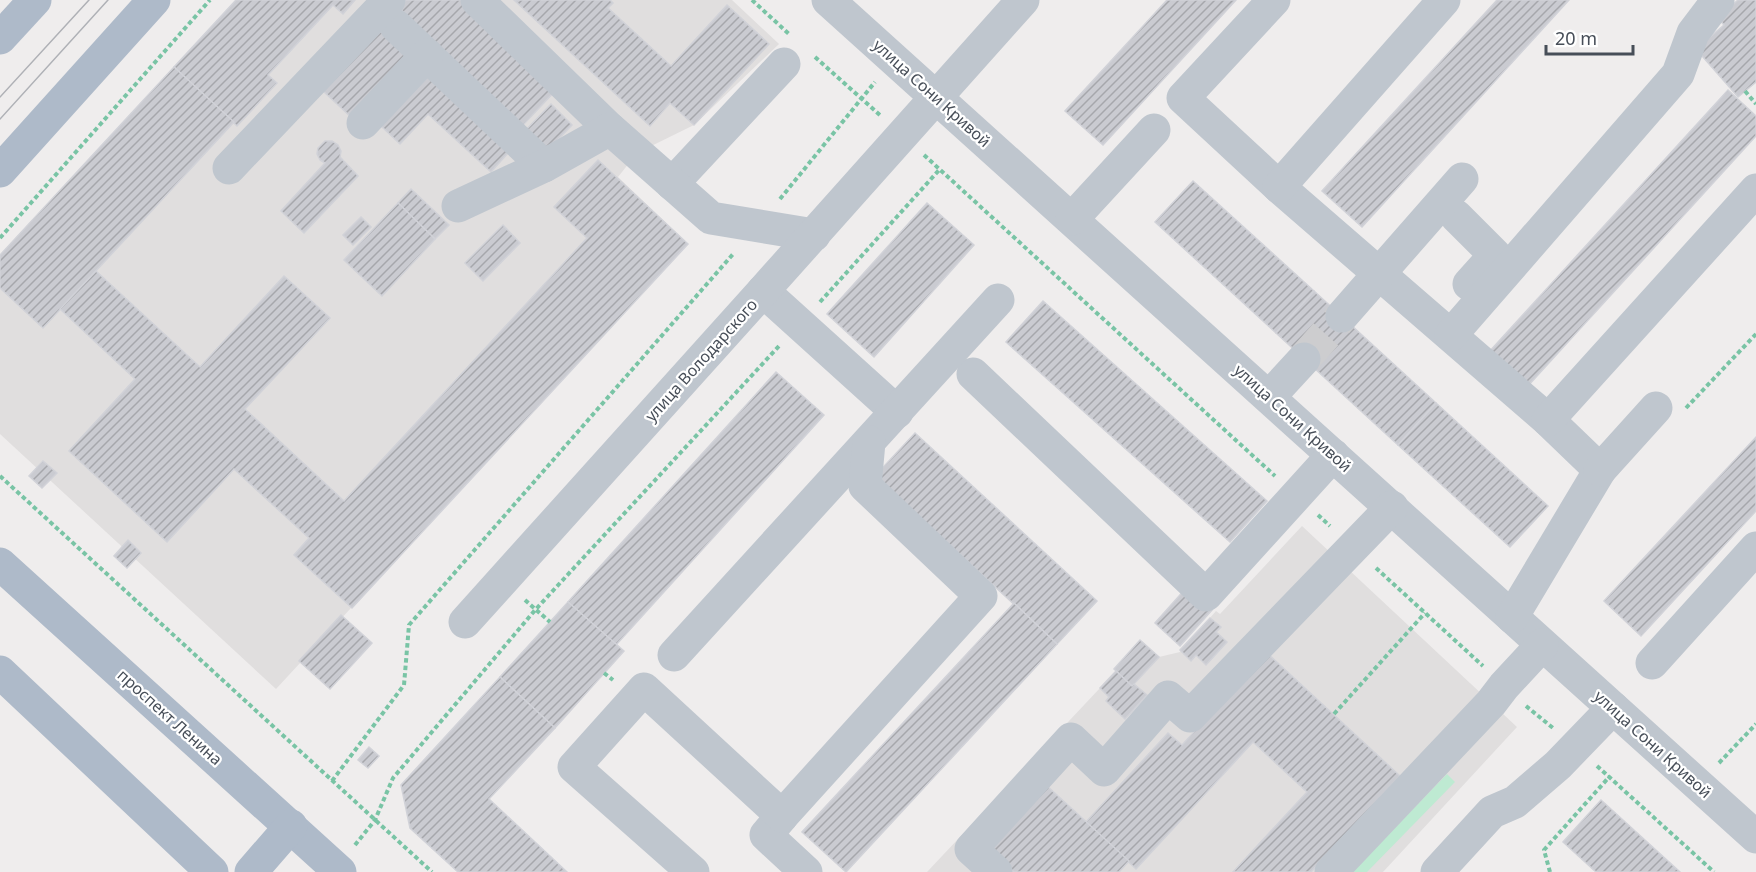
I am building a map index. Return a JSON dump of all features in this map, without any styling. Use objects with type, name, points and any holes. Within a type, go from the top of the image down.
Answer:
[{"type":"main road","points":[[0,38],[35,0]]},
{"type":"main road","points":[[0,171],[154,0]]},
{"type":"main road","name":"проспект Ленина","points":[[0,564],[340,872]]},
{"type":"main road","points":[[0,672],[212,872]]},
{"type":"main road","points":[[251,872],[291,826]]},
{"type":"street","points":[[477,0],[610,129],[711,218],[814,235]]},
{"type":"street","name":"улица Сони Кривой","points":[[828,0],[1756,837]]},
{"type":"street","name":"улица Володарского","points":[[465,622],[1023,0]]},
{"type":"street","points":[[1274,0],[1184,98],[1279,187],[1548,420],[1600,470]]},
{"type":"street","points":[[1279,187],[1443,0]]},
{"type":"street","points":[[1444,329],[1678,74],[1693,33],[1718,0]]},
{"type":"street","points":[[229,168],[393,13],[427,55],[544,166]]},
{"type":"street","points":[[672,184],[796,52]]},
{"type":"street","points":[[363,123],[427,55]]},
{"type":"street","points":[[458,206],[544,166],[610,129]]},
{"type":"street","points":[[1072,219],[1154,130]]},
{"type":"street","points":[[1342,316],[1462,179]]},
{"type":"street","points":[[1548,420],[1756,190]]},
{"type":"street","points":[[1444,329],[1495,255],[1456,216]]},
{"type":"street","points":[[763,291],[897,412]]},
{"type":"street","points":[[674,654],[998,300]]},
{"type":"street","points":[[1269,397],[1304,359]]},
{"type":"street","points":[[973,374],[1206,595],[1333,455]]},
{"type":"street","points":[[1512,617],[1600,470],[1656,408]]},
{"type":"street","points":[[806,872],[766,835],[981,596],[865,486],[869,442]]},
{"type":"street","points":[[996,872],[971,849],[1071,739],[1104,770],[1168,697],[1190,716],[1392,507]]},
{"type":"street","points":[[1652,663],[1756,548]]},
{"type":"street","points":[[1330,872],[1491,703],[1542,645]]},
{"type":"street","points":[[693,872],[574,767],[644,689],[782,816]]},
{"type":"street","points":[[1437,872],[1491,812],[1515,802],[1576,747],[1613,708]]},
{"type":"path","points":[[0,237],[210,0]]},
{"type":"path","points":[[752,0],[796,52],[861,99],[940,169],[1504,686],[1610,776],[1714,872]]},
{"type":"path","points":[[332,781],[404,685],[409,625],[758,226],[894,58]]},
{"type":"path","points":[[1745,91],[1756,104]]},
{"type":"path","points":[[375,820],[393,778],[536,609],[940,169]]},
{"type":"path","points":[[0,476],[432,872]]},
{"type":"path","points":[[1334,714],[1425,613]]},
{"type":"path","points":[[1718,764],[1756,724]]},
{"type":"path","points":[[1550,872],[1544,850],[1610,776]]},
{"type":"shaded area","points":[[236,0],[732,0],[779,44],[694,125],[637,153],[618,177],[688,244],[276,689],[0,434],[0,255]]},
{"type":"shaded area","points":[[1302,526],[1517,727],[1383,872],[927,872],[1116,671],[1132,686],[1159,657],[1180,652],[1216,611],[1220,614]]},
{"type":"green space","points":[[1447,774],[1455,782],[1367,872],[1352,872]]},
{"type":"building","points":[[236,0],[355,0],[343,14],[333,5],[268,75],[277,83],[237,126],[174,67]]},
{"type":"building","points":[[406,0],[465,0],[558,88],[523,125],[399,8]]},
{"type":"building","points":[[514,0],[610,0],[613,3],[608,8],[671,66],[727,5],[769,44],[694,125],[670,103],[650,126]]},
{"type":"building","points":[[1167,0],[1236,0],[1103,145],[1065,111]]},
{"type":"building","points":[[1497,0],[1569,0],[1362,227],[1322,191]]},
{"type":"building","points":[[1738,0],[1756,0],[1756,82],[1738,97],[1696,49],[1724,25],[1718,18]]},
{"type":"building","points":[[378,29],[408,57],[352,118],[322,90]]},
{"type":"building","points":[[174,67],[234,122],[43,328],[0,288],[0,255]]},
{"type":"building","points":[[429,76],[510,151],[491,172],[428,114],[400,144],[381,126]]},
{"type":"building","points":[[1728,90],[1756,116],[1756,136],[1527,387],[1489,352]]},
{"type":"building","points":[[551,104],[572,125],[543,155],[522,134]]},
{"type":"building","points":[[325,141],[332,141],[338,145],[341,151],[340,157],[358,176],[304,233],[281,211],[325,163],[317,154],[318,148]]},
{"type":"building","points":[[598,160],[688,244],[352,608],[294,555],[309,538],[234,469],[167,542],[69,451],[135,379],[60,309],[96,271],[200,367],[284,276],[330,318],[245,409],[344,501],[587,238],[554,207]]},
{"type":"building","points":[[1193,181],[1314,291],[1276,333],[1155,222]]},
{"type":"building","points":[[411,189],[449,225],[435,239],[398,203]]},
{"type":"building","points":[[398,203],[435,239],[382,296],[344,260]]},
{"type":"building","points":[[927,203],[974,245],[874,357],[827,314]]},
{"type":"building","points":[[361,217],[371,227],[353,245],[343,235]]},
{"type":"building","points":[[503,225],[520,243],[483,281],[465,263]]},
{"type":"building","points":[[1314,291],[1436,403],[1398,445],[1276,333]]},
{"type":"building","points":[[1043,301],[1267,501],[1230,542],[1006,342]]},
{"type":"building","points":[[776,372],[824,415],[616,645],[568,602]]},
{"type":"building","points":[[1436,403],[1548,506],[1510,547],[1398,445]]},
{"type":"building","points":[[915,433],[1097,601],[1057,644],[875,476]]},
{"type":"building","points":[[1756,437],[1756,511],[1641,636],[1604,601]]},
{"type":"building","points":[[43,461],[57,473],[42,488],[29,476]]},
{"type":"building","points":[[128,540],[141,553],[127,568],[114,556]]},
{"type":"building","points":[[1187,587],[1212,610],[1180,646],[1155,623]]},
{"type":"building","points":[[568,602],[624,651],[555,728],[500,677]]},
{"type":"building","points":[[1014,603],[1057,644],[846,872],[802,832]]},
{"type":"building","points":[[341,615],[372,643],[330,689],[299,661]]},
{"type":"building","points":[[1210,618],[1221,627],[1216,632],[1227,642],[1206,665],[1196,655],[1191,661],[1180,650]]},
{"type":"building","points":[[1140,640],[1159,657],[1132,686],[1114,669]]},
{"type":"building","points":[[1267,653],[1400,776],[1311,872],[1233,872],[1307,792],[1253,742],[1136,869],[1086,822],[1168,733],[1182,745]]},
{"type":"building","points":[[1116,671],[1132,686],[1134,684],[1147,695],[1125,719],[1106,701],[1109,697],[1100,688]]},
{"type":"building","points":[[500,677],[555,728],[489,799],[567,872],[458,872],[410,828],[401,785]]},
{"type":"building","points":[[369,747],[379,756],[368,768],[358,760]]},
{"type":"building","points":[[1046,785],[1129,861],[1119,872],[1014,872],[988,848]]},
{"type":"building","points":[[1601,800],[1680,872],[1596,872],[1563,842]]},
{"type":"tunnel","points":[[1304,359],[1342,316]]},
{"type":"tram line","points":[[0,97],[89,0]]},
{"type":"tram line","points":[[0,119],[108,0]]}]
